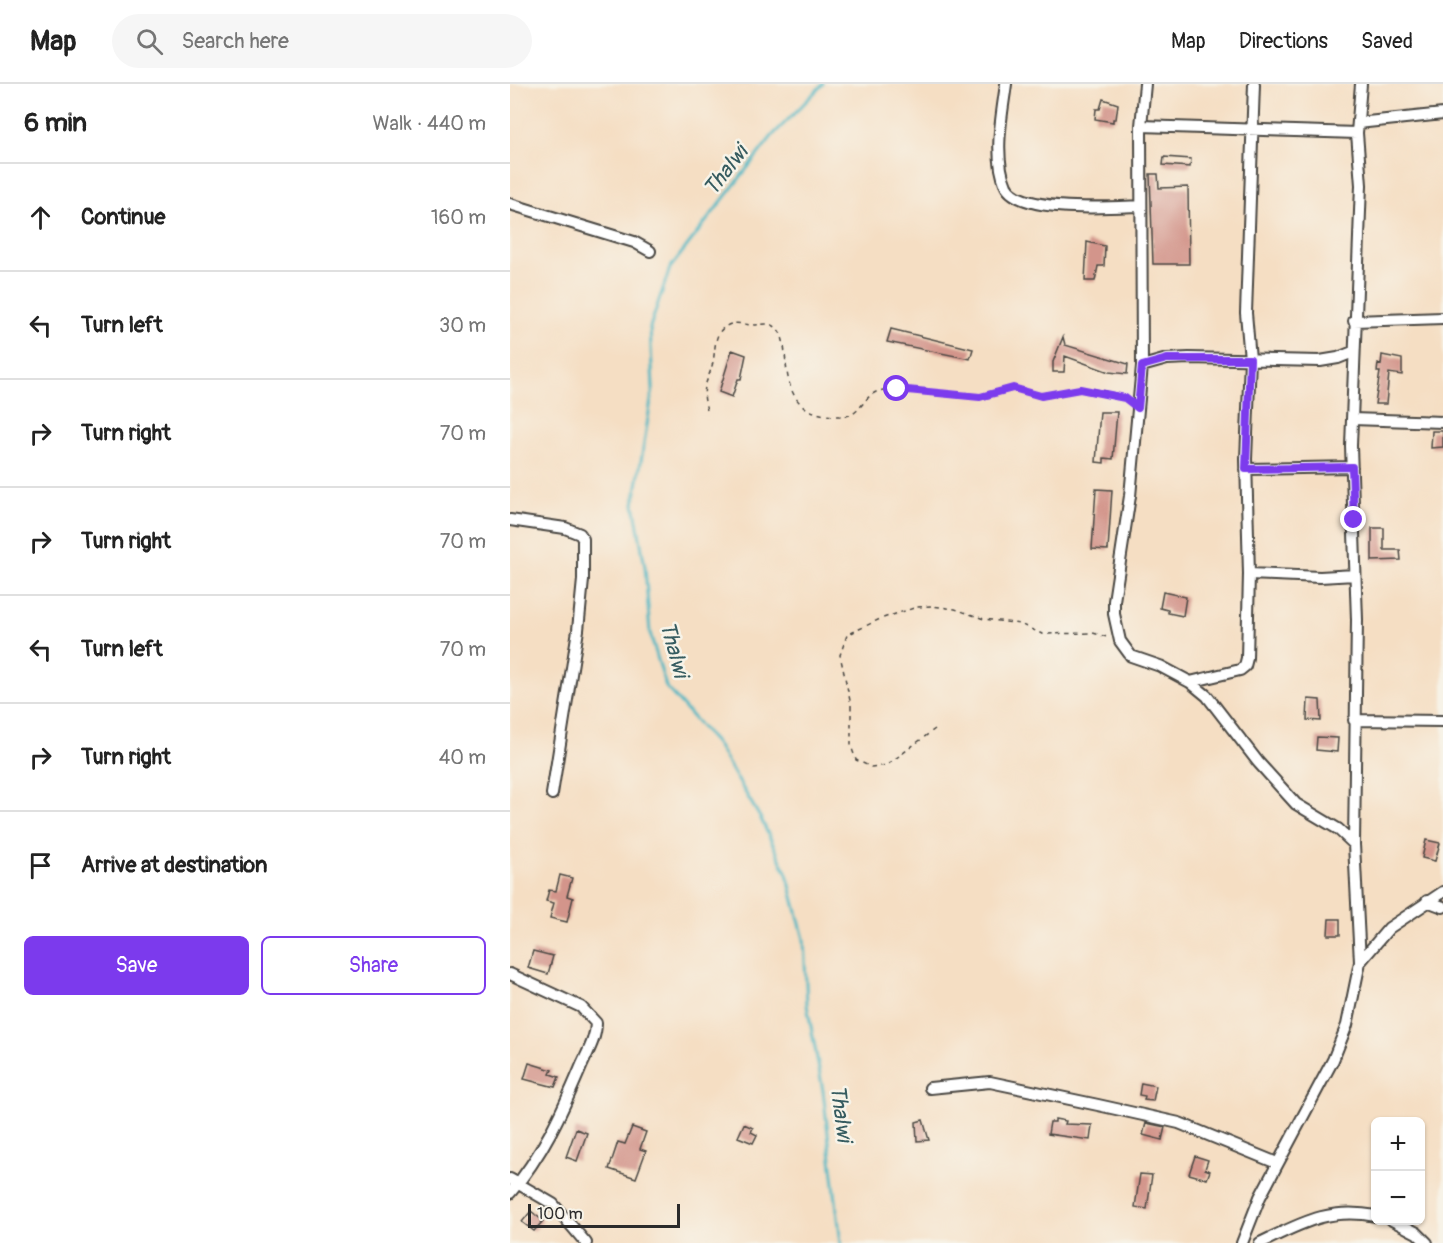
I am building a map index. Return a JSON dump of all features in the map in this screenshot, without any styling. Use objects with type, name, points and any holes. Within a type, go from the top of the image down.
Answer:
[{"type":"street","points":[[1006,84],[1000,150],[1002,171],[1007,188],[1012,193],[1039,204],[1140,206]]},
{"type":"street","points":[[1144,84],[1140,206],[1143,248],[1142,366],[1130,496],[1114,601],[1114,614],[1120,641],[1131,657],[1160,666],[1190,682],[1207,696],[1258,762],[1296,804],[1338,829],[1354,844]]},
{"type":"street","points":[[1190,682],[1233,672],[1245,666],[1248,648],[1250,574],[1246,469],[1250,359],[1246,313],[1254,84]]},
{"type":"street","points":[[1242,1243],[1260,1197],[1333,1060],[1347,1025],[1360,962],[1354,844],[1357,620],[1352,419],[1361,185],[1357,128],[1361,84]]},
{"type":"street","points":[[1141,126],[1254,131],[1357,128],[1443,114]]},
{"type":"street","points":[[510,204],[634,242],[650,251]]},
{"type":"street","points":[[1354,321],[1443,318]]},
{"type":"street","points":[[1142,366],[1167,359],[1329,360],[1353,352]]},
{"type":"street","points":[[1352,419],[1443,422]]},
{"type":"street","points":[[1246,469],[1352,467]]},
{"type":"street","points":[[510,520],[565,528],[580,534],[583,539],[585,557],[578,630],[552,794]]},
{"type":"street","points":[[1250,574],[1320,577],[1355,575]]},
{"type":"street","points":[[1354,720],[1443,721]]},
{"type":"street","points":[[1360,962],[1389,928],[1443,892]]},
{"type":"street","points":[[1427,901],[1443,907]]},
{"type":"street","points":[[510,974],[581,1007],[596,1023],[594,1038],[563,1111],[529,1170],[514,1181],[510,1193]]},
{"type":"street","points":[[930,1088],[990,1082],[1076,1100],[1179,1123],[1277,1163]]},
{"type":"street","points":[[514,1181],[553,1204],[586,1243]]},
{"type":"street","points":[[1260,1243],[1305,1221],[1323,1215],[1357,1213],[1371,1215]]},
{"type":"street","points":[[1400,1225],[1417,1233],[1427,1243]]},
{"type":"path","points":[[707,410],[704,387],[712,364],[716,337],[728,326],[739,323],[767,324],[776,328],[783,341],[786,375],[790,390],[806,407],[824,414],[849,416],[855,413],[872,393],[897,389],[980,397],[1013,388],[1041,396],[1080,389],[1125,398],[1138,408]]},
{"type":"path","points":[[935,729],[887,765],[871,767],[856,760],[851,746],[851,705],[840,655],[847,635],[862,625],[917,607],[932,606],[955,609],[984,619],[1020,624],[1042,634],[1093,633],[1120,641]]},
{"type":"building","points":[[1103,99],[1118,104],[1116,119],[1113,119],[1113,122],[1095,119],[1096,109],[1100,109]]},
{"type":"building","points":[[1164,157],[1191,159],[1190,167],[1163,165]]},
{"type":"building","points":[[1150,174],[1158,174],[1159,188],[1188,187],[1189,264],[1153,264]]},
{"type":"building","points":[[1087,242],[1105,246],[1104,266],[1098,266],[1095,281],[1085,281]]},
{"type":"building","points":[[891,329],[973,349],[970,359],[887,342]]},
{"type":"building","points":[[1063,337],[1065,345],[1128,364],[1127,374],[1109,372],[1065,356],[1064,372],[1053,372],[1053,362]]},
{"type":"building","points":[[732,350],[746,355],[741,379],[738,379],[732,397],[719,392]]},
{"type":"building","points":[[1382,355],[1402,359],[1402,375],[1389,373],[1386,404],[1375,404],[1380,372],[1377,372],[1378,364],[1381,365]]},
{"type":"building","points":[[1100,412],[1117,412],[1113,459],[1104,458],[1104,463],[1096,462]]},
{"type":"building","points":[[1432,431],[1443,431],[1443,447],[1431,448]]},
{"type":"building","points":[[1096,489],[1112,490],[1108,550],[1092,549]]},
{"type":"building","points":[[1372,528],[1384,528],[1384,550],[1400,550],[1401,560],[1372,561]]},
{"type":"building","points":[[1163,592],[1186,597],[1183,616],[1168,613],[1168,610],[1160,608]]},
{"type":"building","points":[[1308,699],[1320,700],[1321,721],[1307,720]]},
{"type":"building","points":[[1317,737],[1338,738],[1337,752],[1316,750]]},
{"type":"building","points":[[1426,840],[1440,843],[1435,861],[1422,858]]},
{"type":"building","points":[[560,875],[572,878],[567,896],[573,898],[567,922],[550,918],[554,903],[546,901],[549,890],[556,891]]},
{"type":"building","points":[[1329,919],[1340,919],[1340,935],[1328,935]]},
{"type":"building","points":[[533,951],[553,956],[548,974],[528,968]]},
{"type":"building","points":[[529,1063],[552,1070],[550,1074],[559,1077],[555,1087],[524,1079]]},
{"type":"building","points":[[1141,1083],[1156,1086],[1153,1101],[1144,1100],[1145,1096],[1139,1095]]},
{"type":"building","points":[[1055,1119],[1066,1121],[1065,1124],[1092,1125],[1090,1140],[1048,1134],[1050,1122],[1055,1122]]},
{"type":"building","points":[[923,1120],[929,1140],[917,1141],[916,1122]]},
{"type":"building","points":[[1146,1123],[1165,1127],[1162,1140],[1143,1135]]},
{"type":"building","points":[[744,1124],[753,1128],[751,1132],[757,1135],[753,1143],[738,1137]]},
{"type":"building","points":[[632,1127],[646,1132],[640,1149],[646,1151],[636,1178],[609,1169],[618,1142],[625,1144]]},
{"type":"building","points":[[576,1129],[587,1133],[577,1161],[566,1157]]},
{"type":"building","points":[[1195,1156],[1208,1160],[1205,1169],[1210,1171],[1207,1179],[1189,1174]]},
{"type":"building","points":[[1140,1174],[1152,1175],[1147,1209],[1135,1207]]},
{"type":"building","points":[[531,1211],[543,1221],[534,1231],[522,1222]]},
{"type":"waterway","name":"Thalwi","points":[[823,84],[773,135],[670,268],[650,327],[653,388],[634,504],[645,567],[650,633],[666,687],[717,745],[761,819],[787,874],[804,939],[807,1005],[823,1091],[841,1243]]},
{"type":"route","points":[[897,389],[980,397],[1013,388],[1041,396],[1080,389],[1114,394],[1132,402],[1138,408],[1142,366],[1167,359],[1250,359],[1246,469],[1352,467],[1354,520]]}]
